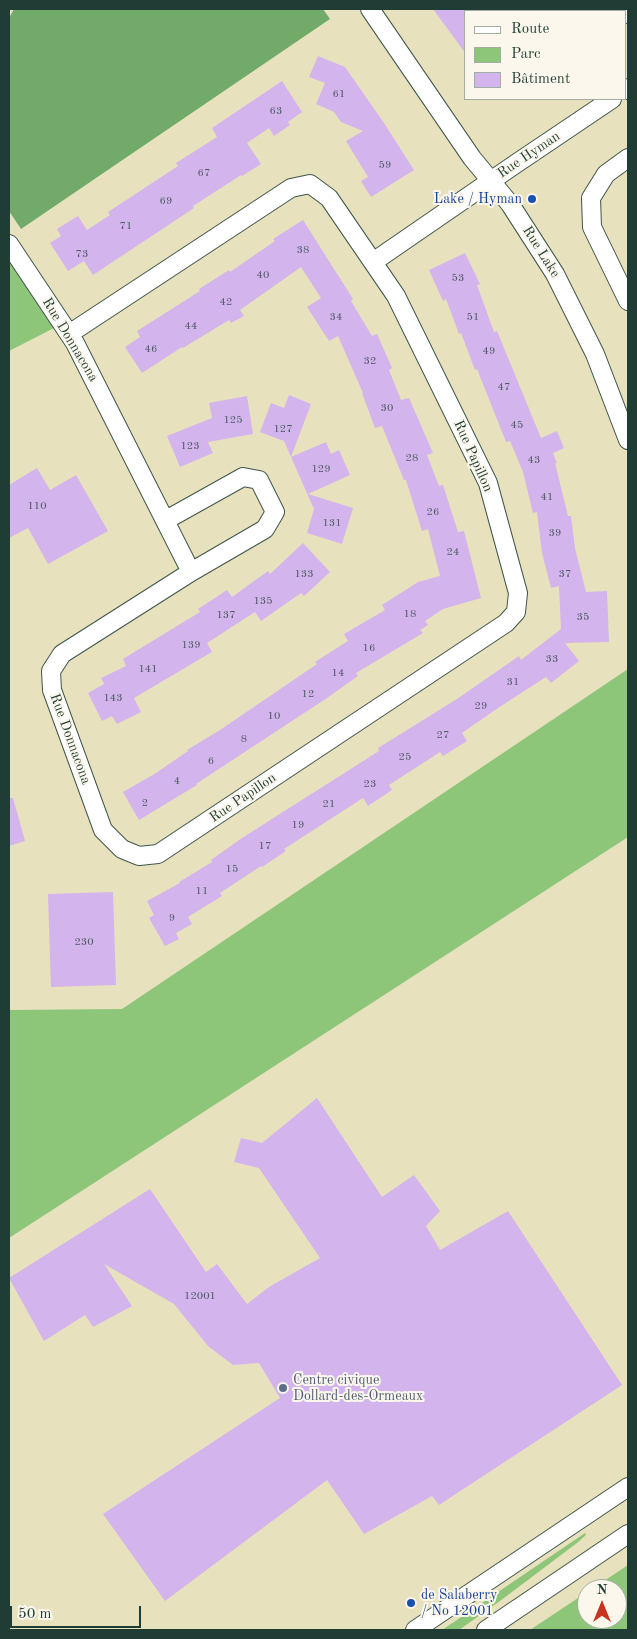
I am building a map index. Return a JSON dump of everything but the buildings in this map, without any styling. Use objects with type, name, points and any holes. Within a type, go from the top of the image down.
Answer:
[{"type":"street","name":"Rue Lake","points":[[370,9],[467,150],[510,204],[546,261],[595,354],[628,440]]},
{"type":"street","name":"Rue Hyman","points":[[373,262],[611,100]]},
{"type":"street","points":[[628,158],[606,174],[591,198],[592,227],[628,300]]},
{"type":"street","name":"Rue Papillon","points":[[69,334],[291,188],[310,184],[329,198],[396,296],[488,483],[518,593],[516,612],[506,622],[158,854],[139,856],[122,849]]},
{"type":"street","name":"Rue Donnacona","points":[[9,244],[69,334],[191,572]]},
{"type":"street","name":"Rue Donnacona","points":[[122,849],[103,830],[52,690],[52,671],[62,654],[191,572],[265,529],[276,512],[259,480],[243,477],[166,520]]},
{"type":"street","points":[[415,1630],[628,1487]]},
{"type":"street","points":[[486,1630],[628,1534]]},
{"type":"green space","points":[[14,9],[323,9],[330,19],[21,229],[9,211],[9,18]]},
{"type":"green space","points":[[9,260],[58,326],[9,351]]},
{"type":"green space","points":[[628,669],[628,837],[9,1238],[9,1010],[122,1009]]},
{"type":"green space","points":[[585,1533],[586,1535],[577,1543],[459,1630],[442,1630]]},
{"type":"green space","points":[[628,1565],[628,1630],[530,1630],[577,1599],[577,1629],[627,1629],[627,1579],[607,1579]]},
{"type":"place","name":"Lake / Hyman","points":[[532,199]]},
{"type":"place","name":"Centre civique Dollard-des-Ormeaux","points":[[283,1388]]},
{"type":"place","name":"de Salaberry / No 12001","points":[[411,1603]]}]
